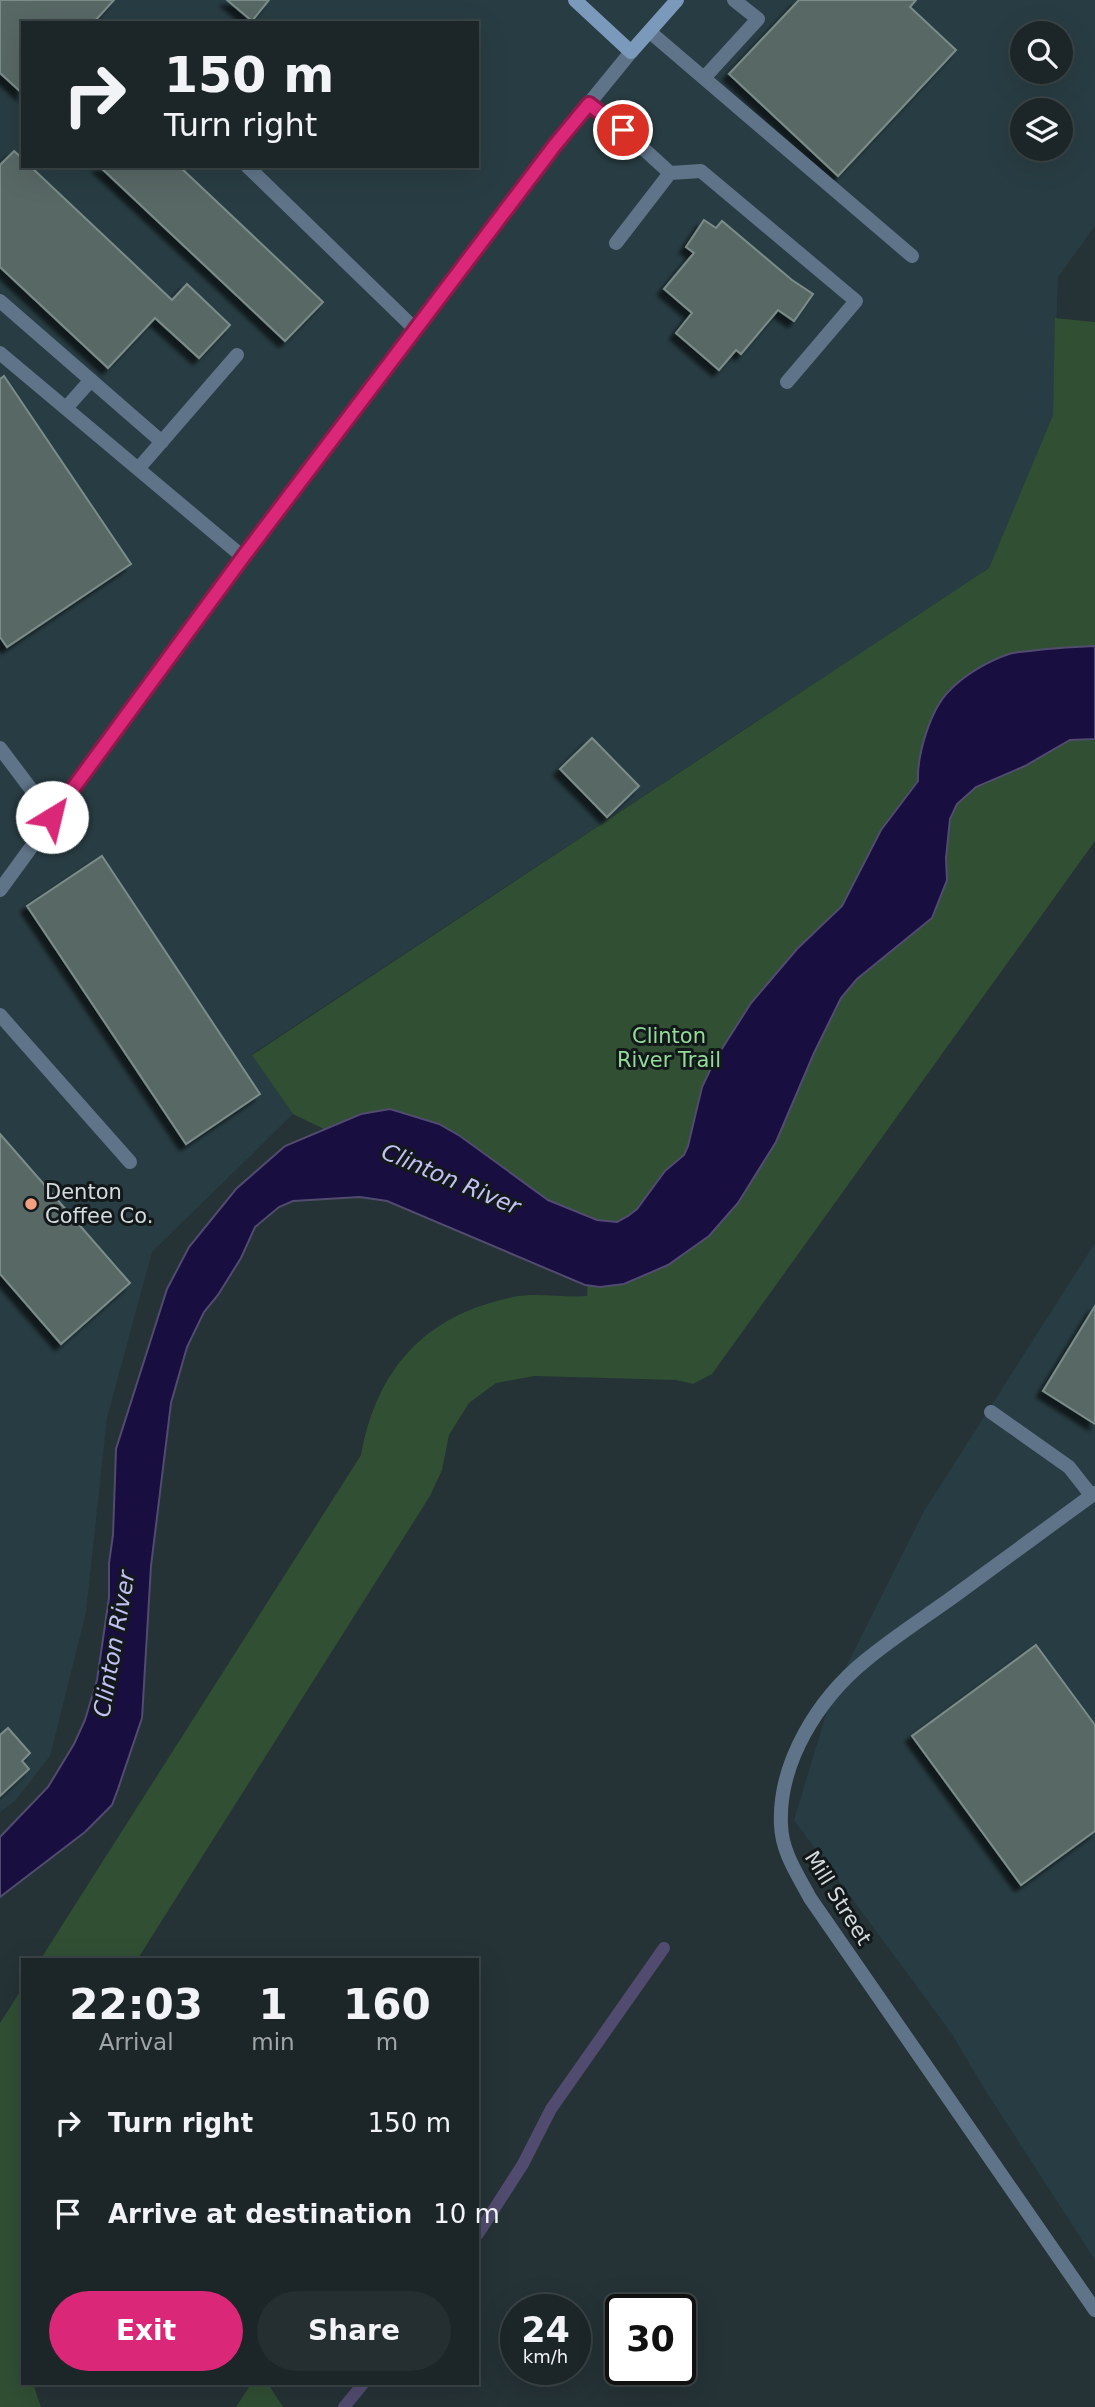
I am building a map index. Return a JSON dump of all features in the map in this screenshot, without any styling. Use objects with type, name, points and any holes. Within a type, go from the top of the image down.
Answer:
[{"type":"street","points":[[575,0],[631,52]]},
{"type":"street","points":[[0,890],[243,557],[415,330],[589,104],[677,0]]},
{"type":"street","points":[[704,78],[758,19],[734,0]]},
{"type":"street","points":[[650,32],[912,256]]},
{"type":"street","points":[[589,104],[623,130],[670,173],[701,171],[856,301],[787,382]]},
{"type":"street","points":[[249,168],[415,330]]},
{"type":"street","points":[[616,243],[670,173]]},
{"type":"street","points":[[0,300],[162,442]]},
{"type":"street","points":[[0,353],[243,557]]},
{"type":"street","points":[[138,469],[237,355]]},
{"type":"street","points":[[66,408],[91,380]]},
{"type":"street","points":[[0,748],[52,817]]},
{"type":"street","points":[[0,1015],[130,1162]]},
{"type":"street","points":[[991,1412],[1069,1467],[1093,1494]]},
{"type":"street","name":"Mill Street","points":[[1093,1494],[865,1660],[831,1694],[805,1733],[790,1765],[782,1799],[781,1826],[786,1855],[810,1898],[1095,2310]]},
{"type":"shaded area","points":[[0,0],[1095,0],[1095,226],[1058,277],[1053,415],[989,568],[252,1054],[293,1114],[152,1252],[107,1418],[86,1612],[50,1756],[15,1801],[0,1812]]},
{"type":"shaded area","points":[[1095,1243],[1095,2260],[952,2034],[794,1820],[832,1695],[924,1511]]},
{"type":"green space","name":"Clinton River Trail","points":[[1055,318],[1095,322],[1095,841],[712,1374],[693,1384],[676,1380],[535,1376],[496,1383],[469,1403],[449,1435],[442,1470],[430,1496],[138,1958],[41,1958],[361,1455],[379,1396],[410,1350],[430,1332],[454,1317],[482,1305],[522,1296],[587,1296],[589,1259],[293,1114],[252,1055],[989,568],[1053,415]]},
{"type":"green space","points":[[21,1990],[21,2385],[33,2385],[41,2407],[0,2407],[0,2023]]},
{"type":"green space","points":[[250,2385],[269,2385],[283,2407],[236,2407]]},
{"type":"water","name":"Clinton River","points":[[1095,646],[1095,739],[1070,740],[1025,766],[976,787],[957,804],[950,819],[947,880],[932,918],[857,979],[841,998],[776,1142],[738,1203],[709,1236],[668,1265],[624,1284],[600,1287],[585,1285],[387,1201],[360,1197],[293,1201],[279,1207],[255,1227],[241,1258],[204,1312],[187,1347],[171,1403],[151,1566],[142,1718],[112,1805],[85,1832],[0,1897],[0,1837],[48,1787],[85,1720],[97,1680],[109,1598],[116,1449],[167,1289],[189,1247],[236,1189],[285,1146],[361,1114],[390,1109],[439,1124],[460,1136],[548,1200],[597,1220],[617,1222],[628,1216],[637,1209],[665,1171],[684,1155],[702,1087],[716,1058],[751,1003],[797,949],[842,906],[881,830],[918,781],[926,733],[942,699],[969,674],[1009,654]]},
{"type":"building","points":[[0,0],[114,0],[95,21],[21,21],[21,92],[0,73]]},
{"type":"building","points":[[227,0],[269,0],[252,21]]},
{"type":"building","points":[[799,0],[916,0],[910,7],[956,50],[838,176],[729,74]]},
{"type":"building","points":[[14,151],[21,157],[21,168],[32,168],[172,300],[187,284],[230,325],[199,358],[155,318],[108,368],[0,267],[0,165]]},
{"type":"building","points":[[101,168],[181,168],[323,302],[285,341]]},
{"type":"building","points":[[704,220],[716,228],[722,221],[792,280],[813,294],[794,321],[778,310],[741,354],[736,350],[719,370],[676,333],[692,313],[664,289],[694,253],[686,247]]},
{"type":"building","points":[[4,376],[131,564],[7,647],[0,637],[0,379]]},
{"type":"building","points":[[592,738],[639,786],[607,817],[560,769]]},
{"type":"building","points":[[102,856],[260,1094],[186,1144],[27,906]]},
{"type":"building","name":"Denton Coffee Co.","points":[[0,1134],[130,1283],[61,1344],[0,1274]]},
{"type":"building","points":[[1095,1306],[1095,1424],[1043,1391]]},
{"type":"building","points":[[1036,1645],[1095,1725],[1095,1831],[1021,1885],[912,1736]]},
{"type":"building","points":[[8,1728],[30,1753],[22,1761],[29,1769],[0,1796],[0,1735]]},
{"type":"waterway","points":[[479,2232],[523,2164],[551,2109],[664,1948]]},
{"type":"waterway","points":[[344,2407],[362,2385]]},
{"type":"place","name":"Denton Coffee Co.","points":[[31,1204]]},
{"type":"route","points":[[52,817],[243,557],[555,145],[589,104],[623,130]]}]
